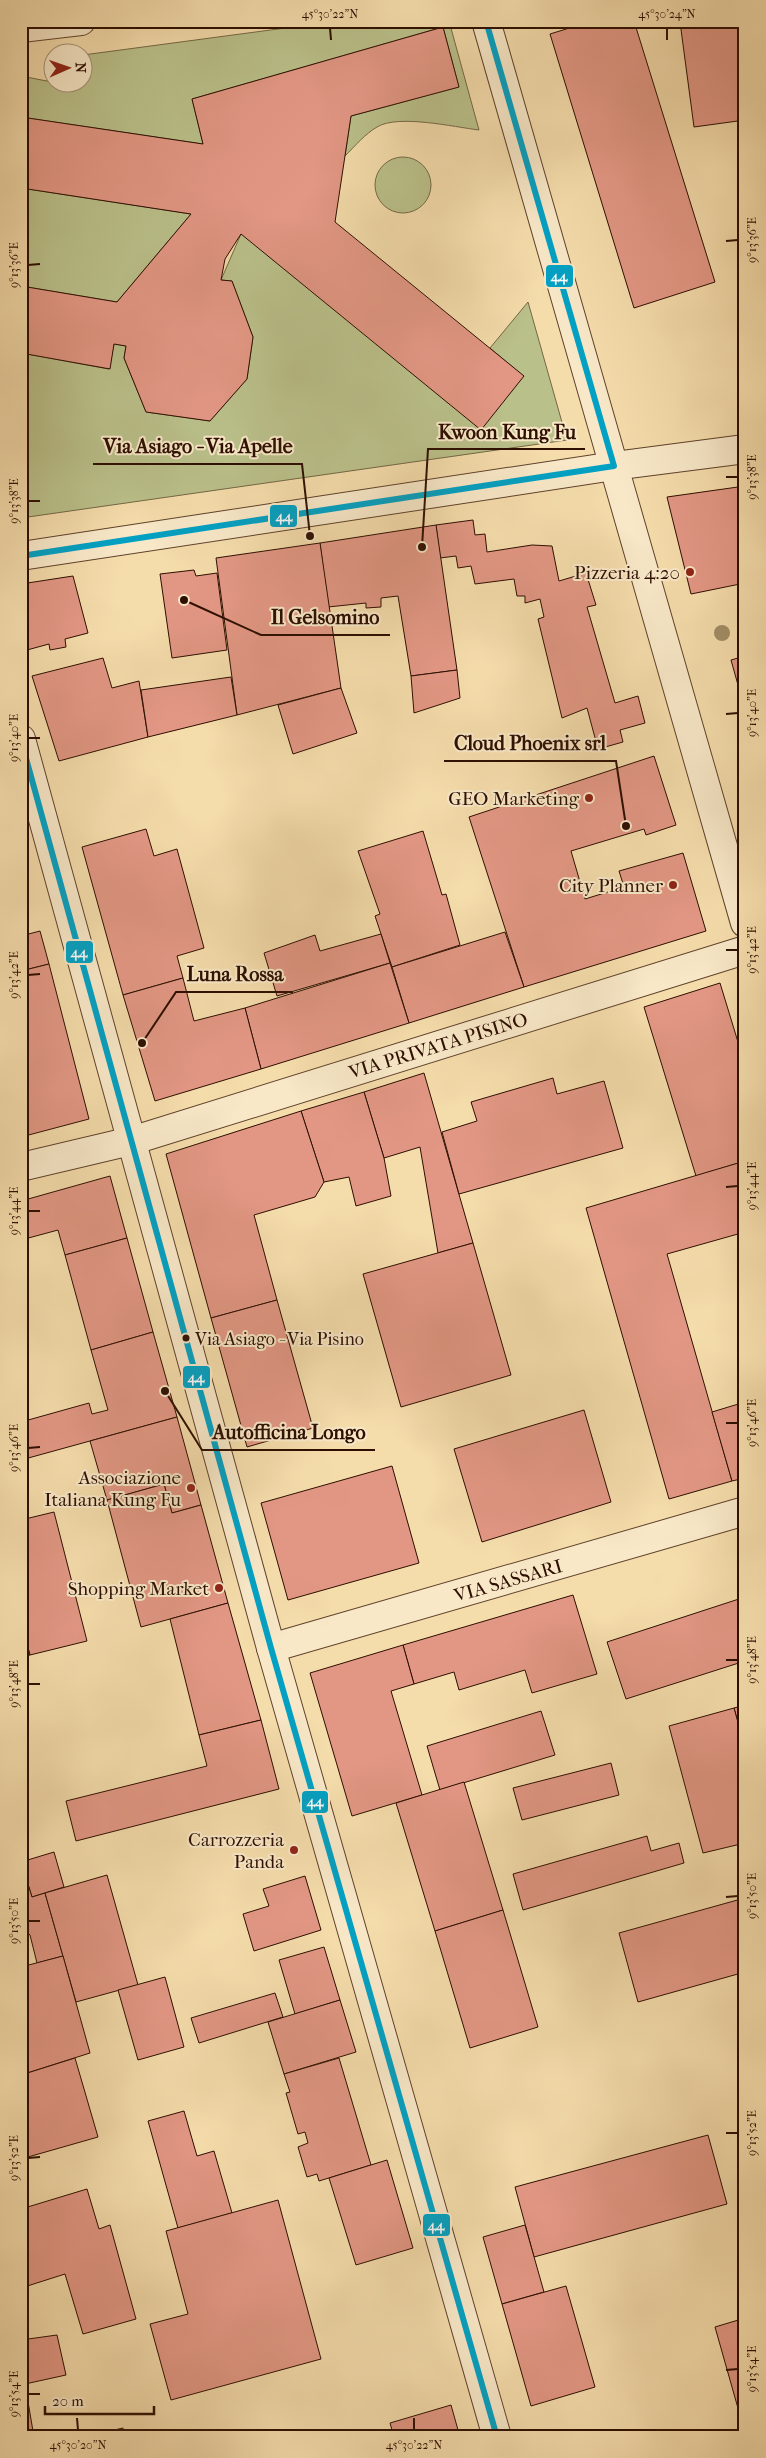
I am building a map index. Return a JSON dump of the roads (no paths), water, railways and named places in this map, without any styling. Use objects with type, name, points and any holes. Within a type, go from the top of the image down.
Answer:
[{"type":"street","points":[[21,28],[81,21]]},
{"type":"street","points":[[486,21],[745,923]]},
{"type":"street","points":[[21,556],[614,466],[745,449]]},
{"type":"street","points":[[21,739],[271,1648],[497,2437]]},
{"type":"street","name":"VIA PRIVATA PISINO","points":[[21,1167],[131,1141],[745,950]]},
{"type":"street","name":"VIA SASSARI","points":[[271,1648],[745,1511]]},
{"type":"place","name":"Via Asiago - Via Apelle","points":[[310,536]]},
{"type":"place","name":"Kwoon Kung Fu","points":[[422,547]]},
{"type":"place","name":"Pizzeria 4:20","points":[[690,572]]},
{"type":"place","name":"Il Gelsomino","points":[[184,600]]},
{"type":"place","name":"GEO Marketing","points":[[589,798]]},
{"type":"place","name":"Cloud Phoenix srl","points":[[626,826]]},
{"type":"place","name":"City Planner","points":[[673,885]]},
{"type":"place","name":"Luna Rossa","points":[[142,1043]]},
{"type":"place","name":"Via Asiago - Via Pisino","points":[[186,1338]]},
{"type":"place","name":"Autofficina Longo","points":[[165,1391]]},
{"type":"place","name":"Associazione Italiana Kung Fu","points":[[191,1488]]},
{"type":"place","name":"Shopping Market","points":[[219,1588]]},
{"type":"place","name":"Carrozzeria Panda","points":[[294,1850]]}]
